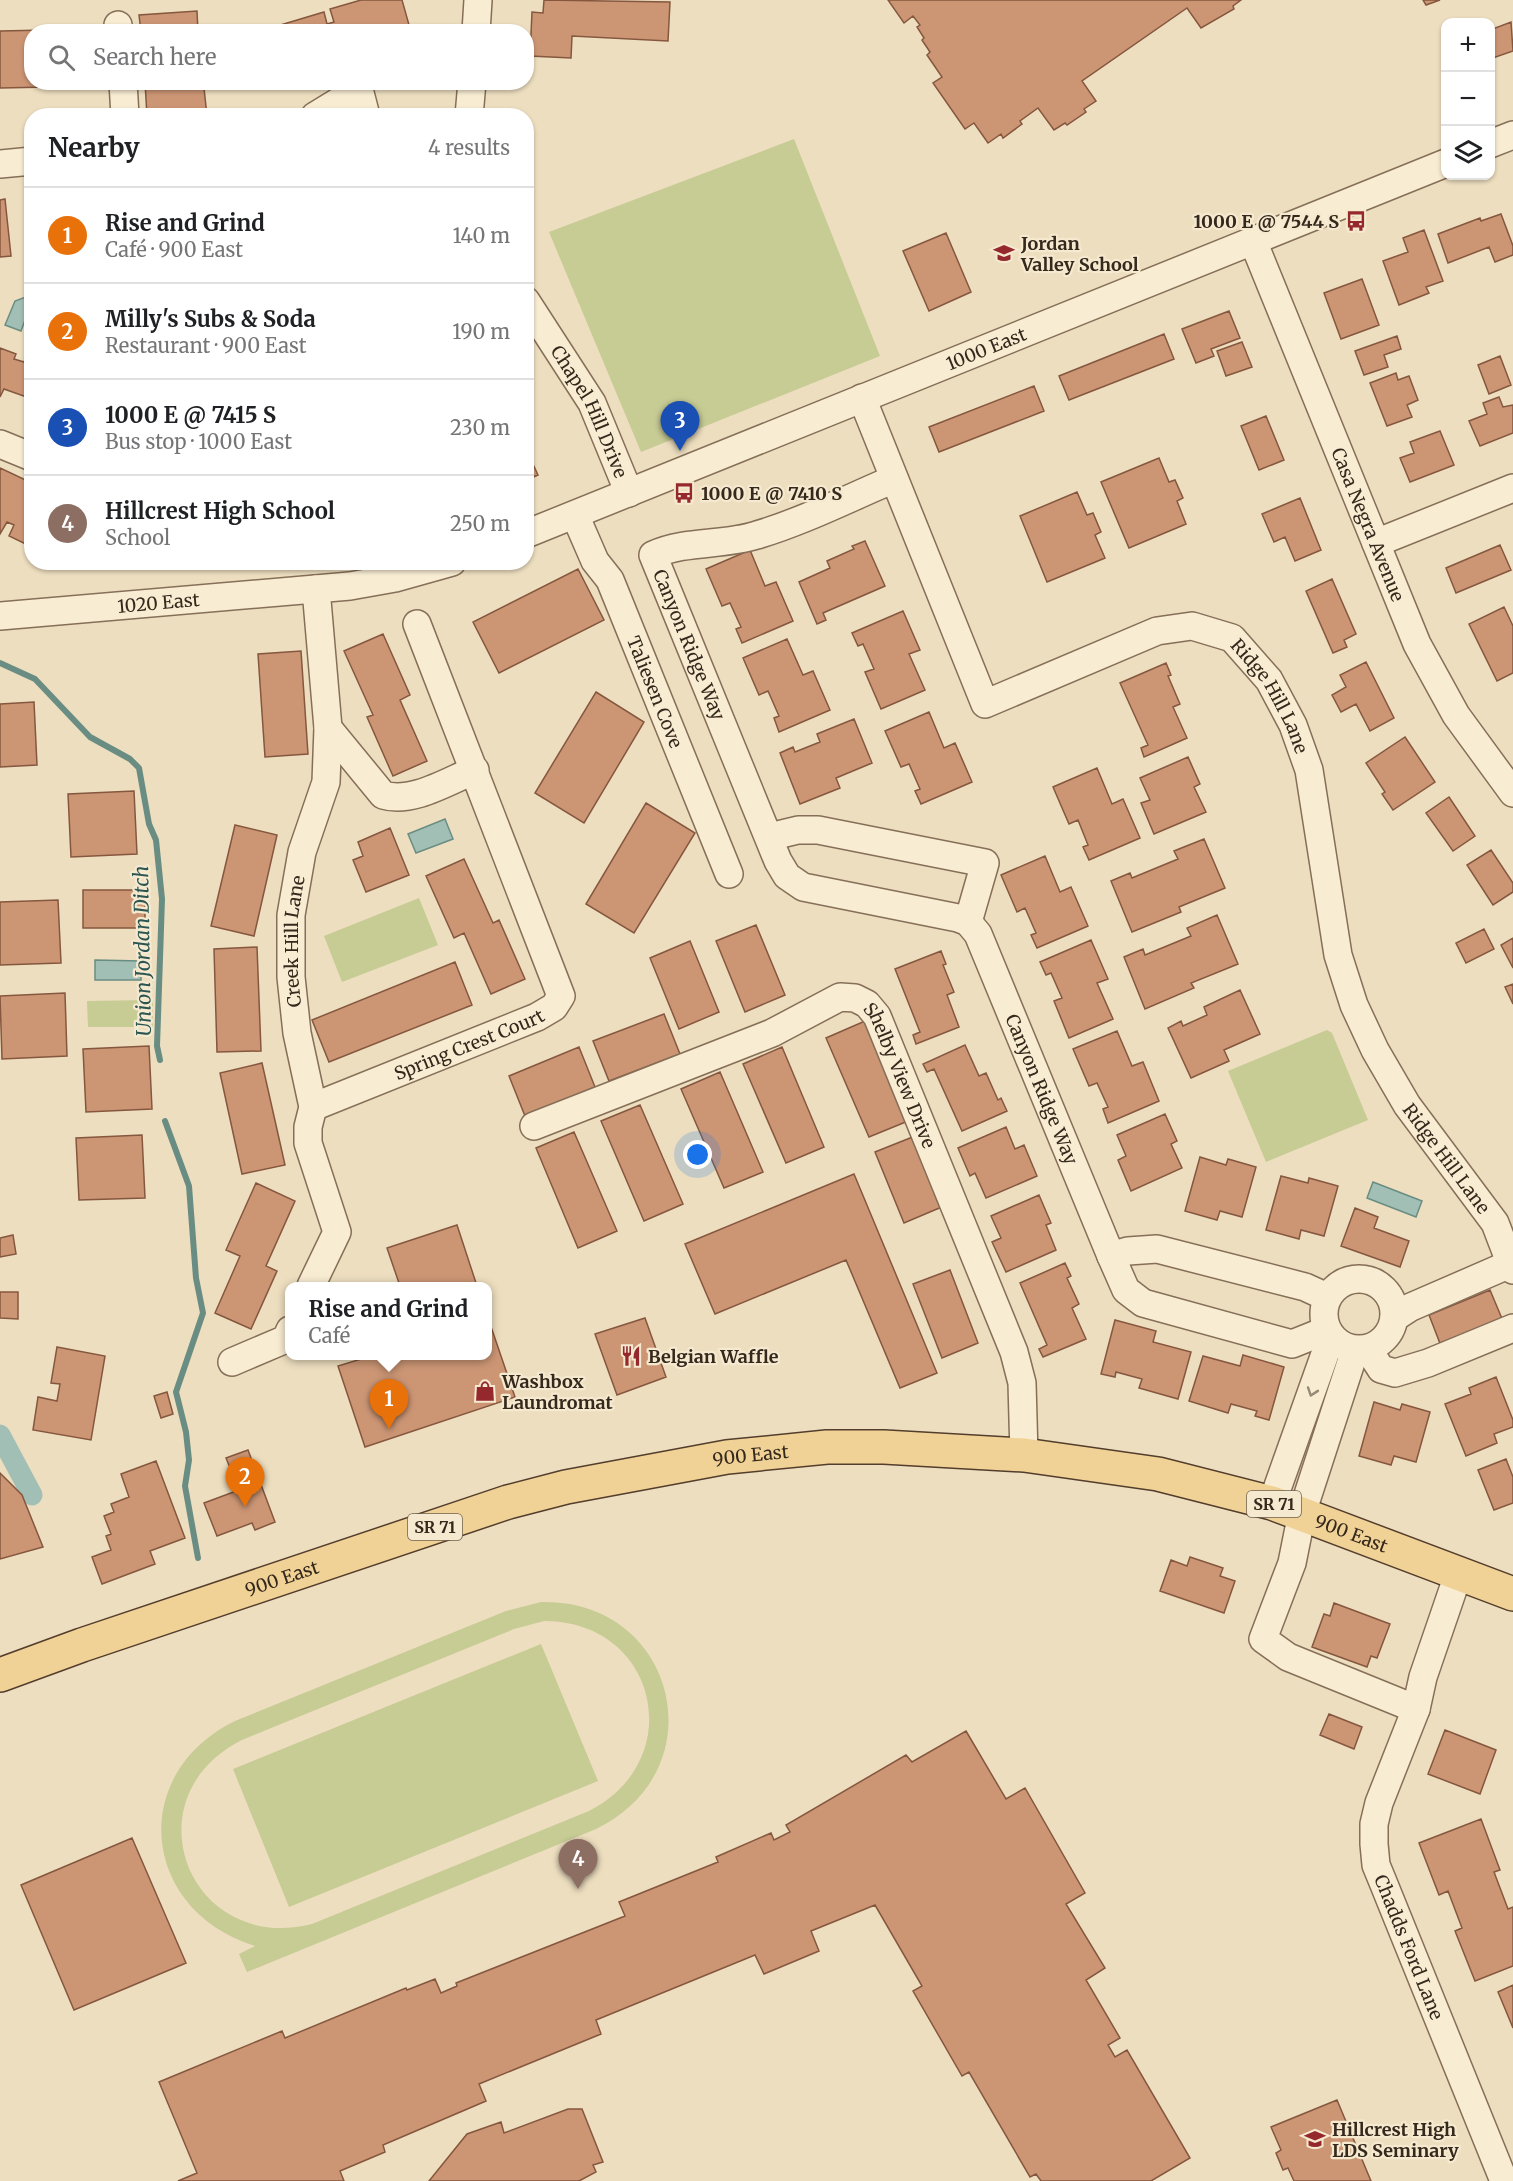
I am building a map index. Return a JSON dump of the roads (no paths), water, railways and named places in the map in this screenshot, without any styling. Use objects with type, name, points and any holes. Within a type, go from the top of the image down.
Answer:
[{"type":"main road","name":"900 East","points":[[0,1675],[82,1645],[508,1502],[566,1487],[726,1457],[827,1447],[884,1447],[1024,1455],[1158,1474],[1287,1508],[1513,1594]]},
{"type":"street","points":[[476,24],[478,0]]},
{"type":"street","points":[[123,90],[125,108]]},
{"type":"street","points":[[328,108],[356,90]]},
{"type":"street","points":[[358,90],[364,108]]},
{"type":"street","points":[[470,108],[471,90]]},
{"type":"street","points":[[1495,142],[1513,135]]},
{"type":"street","points":[[0,164],[24,162]]},
{"type":"street","name":"1000 East","points":[[534,531],[1441,165]]},
{"type":"street","name":"Casa Negra Avenue","points":[[1253,241],[1417,644],[1456,715],[1513,793]]},
{"type":"street","name":"Chapel Hill Drive","points":[[534,313],[592,403],[629,493]]},
{"type":"street","name":"Ridge Hill Lane","points":[[862,398],[985,704],[1157,631],[1192,626],[1232,638],[1269,680],[1293,725],[1309,770],[1338,955],[1354,1005],[1375,1050],[1407,1105],[1495,1223],[1512,1267],[1411,1307],[1394,1318]]},
{"type":"street","points":[[0,444],[24,454]]},
{"type":"street","name":"Canyon Ridge Way","points":[[894,479],[756,536],[668,548],[653,555],[787,876],[803,887],[968,922],[978,933],[1126,1290],[1143,1303],[1292,1344],[1329,1334]]},
{"type":"street","points":[[1376,543],[1513,488]]},
{"type":"street","name":"Taliesen Cove","points":[[575,514],[595,561],[610,579],[729,874]]},
{"type":"street","points":[[316,589],[395,578],[424,570]]},
{"type":"street","name":"1020 East","points":[[0,616],[316,589]]},
{"type":"street","name":"Creek Hill Lane","points":[[313,1282],[337,1232],[308,1143],[308,1127],[313,1107],[291,977],[291,915],[302,852],[326,782],[328,728],[316,589]]},
{"type":"street","name":"Spring Crest Court","points":[[313,1107],[537,1017],[554,1007],[561,996],[417,624]]},
{"type":"street","points":[[328,728],[383,795],[396,799],[411,796],[475,770]]},
{"type":"street","points":[[769,837],[798,830],[818,830],[985,863],[968,922]]},
{"type":"street","name":"Shelby View Drive","points":[[534,1126],[772,1032],[840,998],[855,998],[867,1004],[878,1016],[1014,1352],[1022,1383],[1024,1455]]},
{"type":"street","points":[[1111,1256],[1128,1251],[1157,1249],[1305,1287],[1327,1297]]},
{"type":"street","points":[[1329,1334],[1341,1346],[1362,1349],[1381,1342],[1390,1332],[1394,1318],[1393,1304],[1387,1292],[1376,1283],[1363,1278],[1342,1283],[1327,1297],[1323,1310],[1329,1334],[1287,1508],[1292,1563],[1263,1639],[1287,1657],[1416,1709]]},
{"type":"street","points":[[1362,1349],[1381,1369],[1395,1372],[1428,1363],[1513,1328]]},
{"type":"street","points":[[232,1362],[285,1339]]},
{"type":"street","points":[[1287,1508],[1362,1349]]},
{"type":"street","name":"Chadds Ford Lane","points":[[1459,1572],[1423,1677],[1416,1709],[1379,1803],[1374,1824],[1376,1865],[1504,2181]]},
{"type":"water","points":[[24,298],[24,323],[21,331],[5,325],[15,301]]},
{"type":"water","points":[[445,819],[453,839],[416,853],[408,834]]},
{"type":"water","points":[[95,960],[141,961],[141,980],[95,980]]},
{"type":"water","points":[[1373,1182],[1422,1201],[1416,1217],[1367,1198]]},
{"type":"waterway","name":"Union Jordan Ditch","points":[[0,663],[35,679],[90,737],[130,759],[139,768],[149,824],[156,840],[162,899],[157,1046],[160,1060]]},
{"type":"waterway","name":"Union Jordan Ditch","points":[[165,1121],[189,1186],[196,1278],[203,1313],[176,1392],[186,1432],[189,1460],[185,1486],[198,1558]]},
{"type":"waterway","points":[[0,1435],[32,1495]]},
{"type":"place","name":"1000 E @ 7544 S","points":[[1356,221]]},
{"type":"place","name":"Jordan Valley School","points":[[1004,253]]},
{"type":"place","name":"1000 E @ 7415 S","points":[[680,451]]},
{"type":"place","name":"1000 E @ 7410 S","points":[[684,493]]},
{"type":"place","name":"Belgian Waffle","points":[[631,1356]]},
{"type":"place","name":"Washbox Laundromat","points":[[485,1391]]},
{"type":"place","name":"Rise and Grind","points":[[389,1429]]},
{"type":"place","name":"Milly's Subs & Soda","points":[[245,1507]]},
{"type":"place","name":"Hillcrest High School","points":[[578,1889]]},
{"type":"place","name":"Hillcrest High LDS Seminary","points":[[1315,2139]]}]
